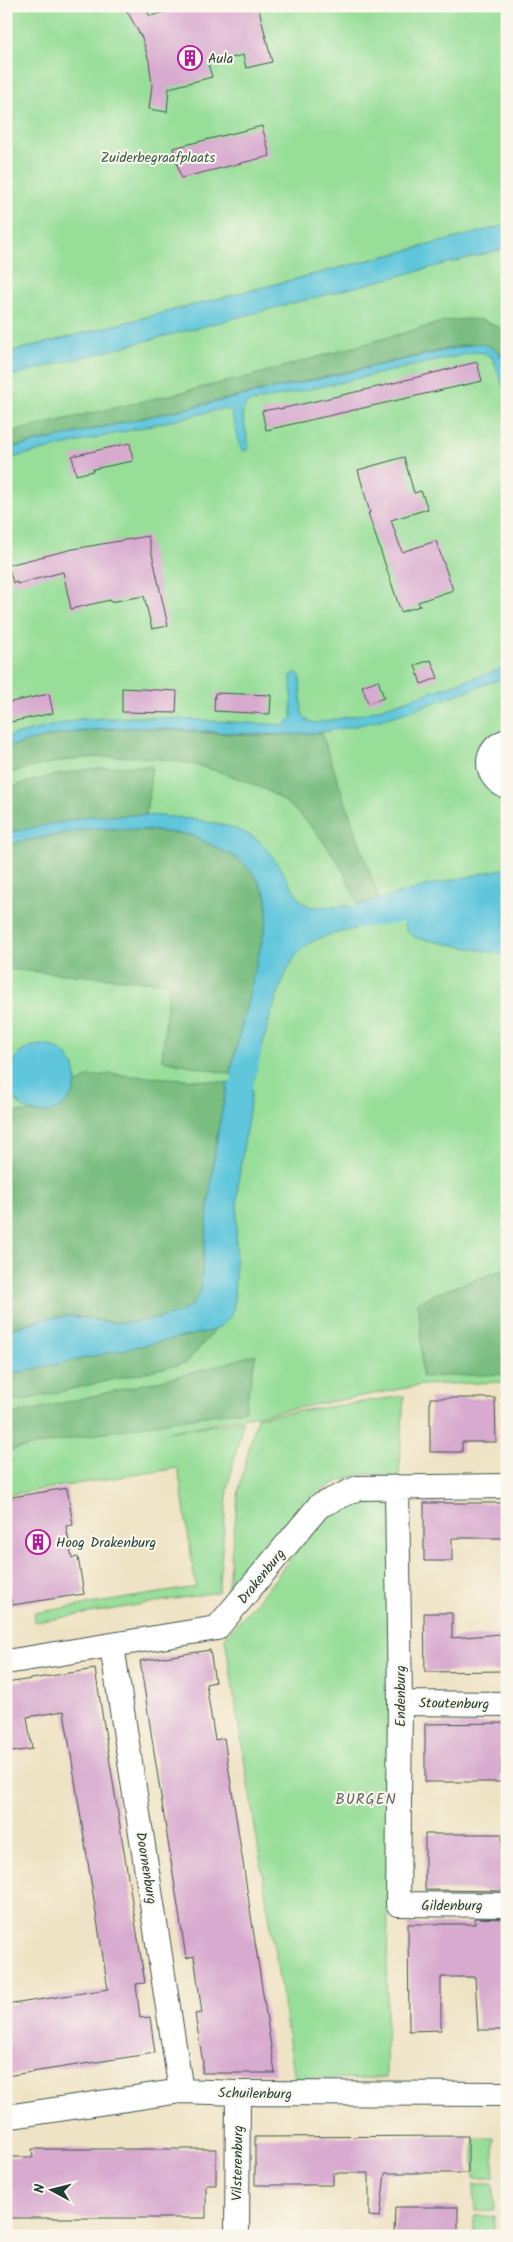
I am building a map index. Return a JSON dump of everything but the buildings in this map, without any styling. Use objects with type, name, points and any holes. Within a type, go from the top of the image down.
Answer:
[{"type":"street","points":[[507,740],[500,743],[492,751],[489,762],[491,774],[498,784],[507,787]]},
{"type":"street","name":"Drakenburg","points":[[6,1662],[217,1628],[319,1506],[358,1488],[507,1486]]},
{"type":"street","name":"Endenburg","points":[[397,1487],[400,1703],[398,1904]]},
{"type":"street","name":"Doornenburg","points":[[112,1646],[181,2091]]},
{"type":"street","name":"Stoutenburg","points":[[400,1703],[507,1704]]},
{"type":"street","name":"Gildenburg","points":[[398,1904],[507,1905]]},
{"type":"street","name":"Schuilenburg","points":[[6,2117],[181,2091],[507,2094]]},
{"type":"street","name":"Vilsterenburg","points":[[237,2232],[238,2093]]},
{"type":"green space","name":"Zuiderbegraafplaats","points":[[6,6],[507,6],[507,225],[6,353]]},
{"type":"green space","points":[[507,236],[507,1382],[422,1385],[167,1432],[243,1421],[228,1486],[218,1592],[35,1622],[34,1613],[196,1587],[178,1468],[6,1495],[6,1463],[13,1461],[6,1462],[6,363]]},
{"type":"green space","points":[[482,320],[507,331],[507,364],[500,353],[469,344],[6,449],[6,433],[243,378],[446,321]]},
{"type":"green space","points":[[138,728],[263,736],[321,732],[379,899],[358,905],[346,877],[322,839],[312,827],[284,801],[272,793],[237,778],[180,762],[122,756],[64,761],[6,774],[6,748],[39,739],[88,731]]},
{"type":"green space","points":[[135,766],[152,767],[146,815],[91,816],[6,833],[6,789],[70,772]]},
{"type":"green space","points":[[92,828],[147,830],[192,835],[239,859],[255,875],[267,897],[267,920],[230,1074],[162,1060],[169,983],[6,969],[6,846]]},
{"type":"green space","points":[[110,1074],[228,1083],[214,1161],[200,1291],[197,1298],[186,1310],[154,1320],[119,1322],[62,1316],[37,1320],[6,1331],[6,1112],[44,1113],[73,1093],[76,1084],[88,1077]]},
{"type":"green space","points":[[507,1268],[507,1374],[422,1377],[421,1329],[417,1303],[429,1296]]},
{"type":"green space","points":[[215,1330],[186,1363],[6,1404],[6,1375]]},
{"type":"green space","points":[[256,1354],[245,1410],[147,1425],[6,1451],[6,1416],[196,1372]]},
{"type":"green space","points":[[404,1396],[399,1477],[366,1474],[339,1481],[317,1492],[225,1606],[239,1489],[257,1417]]},
{"type":"green space","points":[[378,1500],[393,1506],[386,2078],[295,2079],[225,1638],[268,1588],[305,1540],[334,1511],[357,1502]]},
{"type":"green space","points":[[474,2138],[494,2138],[494,2178],[474,2178]]},
{"type":"green space","points":[[474,2184],[494,2184],[494,2210],[475,2211]]},
{"type":"green space","points":[[474,2216],[494,2216],[494,2236],[474,2236]]},
{"type":"water","points":[[507,225],[507,248],[6,377],[6,353]]},
{"type":"water","points":[[478,343],[496,350],[501,355],[506,369],[507,395],[492,357],[485,353],[476,352],[248,403],[242,411],[249,447],[246,451],[241,449],[231,411],[222,409],[6,459],[6,449]]},
{"type":"water","points":[[507,667],[507,677],[404,713],[352,727],[279,735],[157,728],[120,728],[54,736],[6,748],[6,737],[80,719],[142,717],[284,725],[292,718],[291,676],[296,672],[300,676],[302,713],[305,719],[314,723],[364,714]]},
{"type":"water","points":[[146,815],[206,821],[236,829],[249,835],[265,847],[302,902],[311,907],[349,906],[355,929],[315,940],[304,947],[295,957],[279,990],[261,1049],[254,1080],[230,1074],[267,920],[267,897],[255,875],[239,859],[192,835],[147,830],[92,828],[6,846],[6,833],[91,816]]},
{"type":"water","points":[[507,868],[507,955],[416,938],[406,930],[403,920],[366,926],[358,905],[425,886]]},
{"type":"water","points":[[49,1045],[61,1051],[70,1060],[76,1072],[74,1092],[66,1103],[49,1113],[35,1113],[18,1103],[10,1092],[8,1072],[18,1055],[29,1047]]},
{"type":"water","points":[[228,1083],[252,1090],[238,1183],[234,1304],[228,1319],[215,1330],[6,1375],[6,1331],[11,1329],[48,1318],[70,1316],[113,1323],[135,1322],[181,1312],[192,1305],[200,1291],[214,1161]]},
{"type":"waterway","points":[[322,921],[395,913]]},
{"type":"waterway","points":[[233,1117],[251,1049]]},
{"type":"place","name":"Aula","points":[[190,58]]},
{"type":"place","name":"Hoog Drakenburg","points":[[38,1542]]},
{"type":"district","name":"BURGEN","points":[[366,1799]]}]
